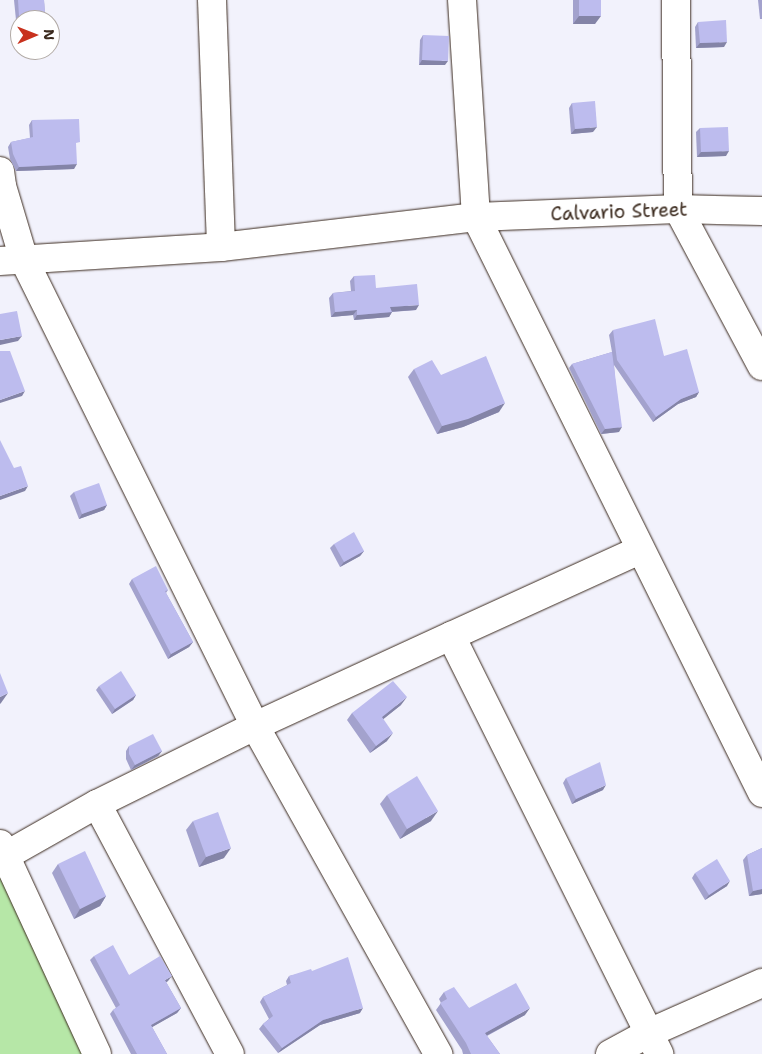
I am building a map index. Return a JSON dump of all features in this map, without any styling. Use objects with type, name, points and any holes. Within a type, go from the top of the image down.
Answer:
[{"type":"street","points":[[212,0],[221,248]]},
{"type":"street","points":[[462,0],[476,217],[762,793]]},
{"type":"street","points":[[676,0],[678,209],[762,366]]},
{"type":"street","points":[[0,171],[12,260],[255,726],[438,1054]]},
{"type":"street","name":"Calvario Street","points":[[12,260],[221,248],[476,217],[678,209],[762,211]]},
{"type":"street","points":[[96,1054],[3,850],[255,726],[640,550]]},
{"type":"street","points":[[451,636],[654,1044]]},
{"type":"street","points":[[97,804],[230,1054]]},
{"type":"street","points":[[610,1054],[654,1044],[762,983]]},
{"type":"green space","points":[[0,836],[101,1054],[0,1054]]},
{"type":"building","points":[[18,0],[44,0],[45,10],[19,10]]},
{"type":"building","points":[[579,0],[601,0],[601,16],[579,16]]},
{"type":"building","points":[[726,20],[727,42],[700,43],[698,22]]},
{"type":"building","points":[[423,35],[449,36],[448,61],[422,60]]},
{"type":"building","points":[[595,101],[597,127],[575,129],[572,103]]},
{"type":"building","points":[[79,119],[80,142],[76,143],[77,164],[19,167],[13,154],[11,142],[33,137],[32,120]]},
{"type":"building","points":[[728,127],[729,151],[701,152],[700,128]]},
{"type":"building","points":[[375,275],[376,288],[417,284],[419,305],[390,307],[392,312],[357,315],[357,310],[335,312],[333,293],[355,291],[354,276]]},
{"type":"building","points":[[17,311],[22,336],[0,340],[0,314]]},
{"type":"building","points":[[655,319],[664,356],[687,349],[699,392],[681,399],[656,417],[617,360],[613,330]]},
{"type":"building","points":[[0,351],[10,351],[25,391],[0,400]]},
{"type":"building","points":[[612,352],[622,427],[605,429],[572,364]]},
{"type":"building","points":[[486,356],[505,403],[468,419],[442,426],[414,369],[432,360],[441,375]]},
{"type":"building","points":[[0,440],[14,468],[21,466],[28,486],[0,496]]},
{"type":"building","points":[[99,483],[107,505],[82,514],[74,492]]},
{"type":"building","points":[[354,532],[364,551],[344,562],[334,544]]},
{"type":"building","points":[[156,566],[168,590],[165,591],[193,642],[171,654],[132,579]]},
{"type":"building","points":[[121,671],[136,695],[115,709],[99,686]]},
{"type":"building","points":[[0,673],[8,693],[0,697]]},
{"type":"building","points":[[393,681],[407,697],[382,717],[393,733],[376,746],[352,713]]},
{"type":"building","points":[[153,734],[162,751],[135,765],[129,754],[129,746]]},
{"type":"building","points":[[600,762],[606,785],[576,799],[566,778]]},
{"type":"building","points":[[417,776],[438,811],[407,829],[387,795]]},
{"type":"building","points":[[218,812],[231,848],[206,857],[193,821]]},
{"type":"building","points":[[762,848],[762,889],[753,891],[747,855]]},
{"type":"building","points":[[85,851],[106,896],[80,909],[58,864]]},
{"type":"building","points":[[717,859],[730,881],[709,895],[695,873]]},
{"type":"building","points":[[113,945],[129,975],[160,956],[172,976],[165,980],[181,1008],[151,1025],[167,1054],[137,1054],[113,1010],[120,1005],[94,956]]},
{"type":"building","points":[[348,957],[363,1008],[323,1020],[282,1048],[263,1024],[273,1016],[263,997],[291,983],[289,976],[311,969],[312,971]]},
{"type":"building","points":[[516,983],[530,1008],[485,1033],[500,1054],[471,1054],[440,1003],[447,999],[444,992],[454,987],[469,1008]]}]
